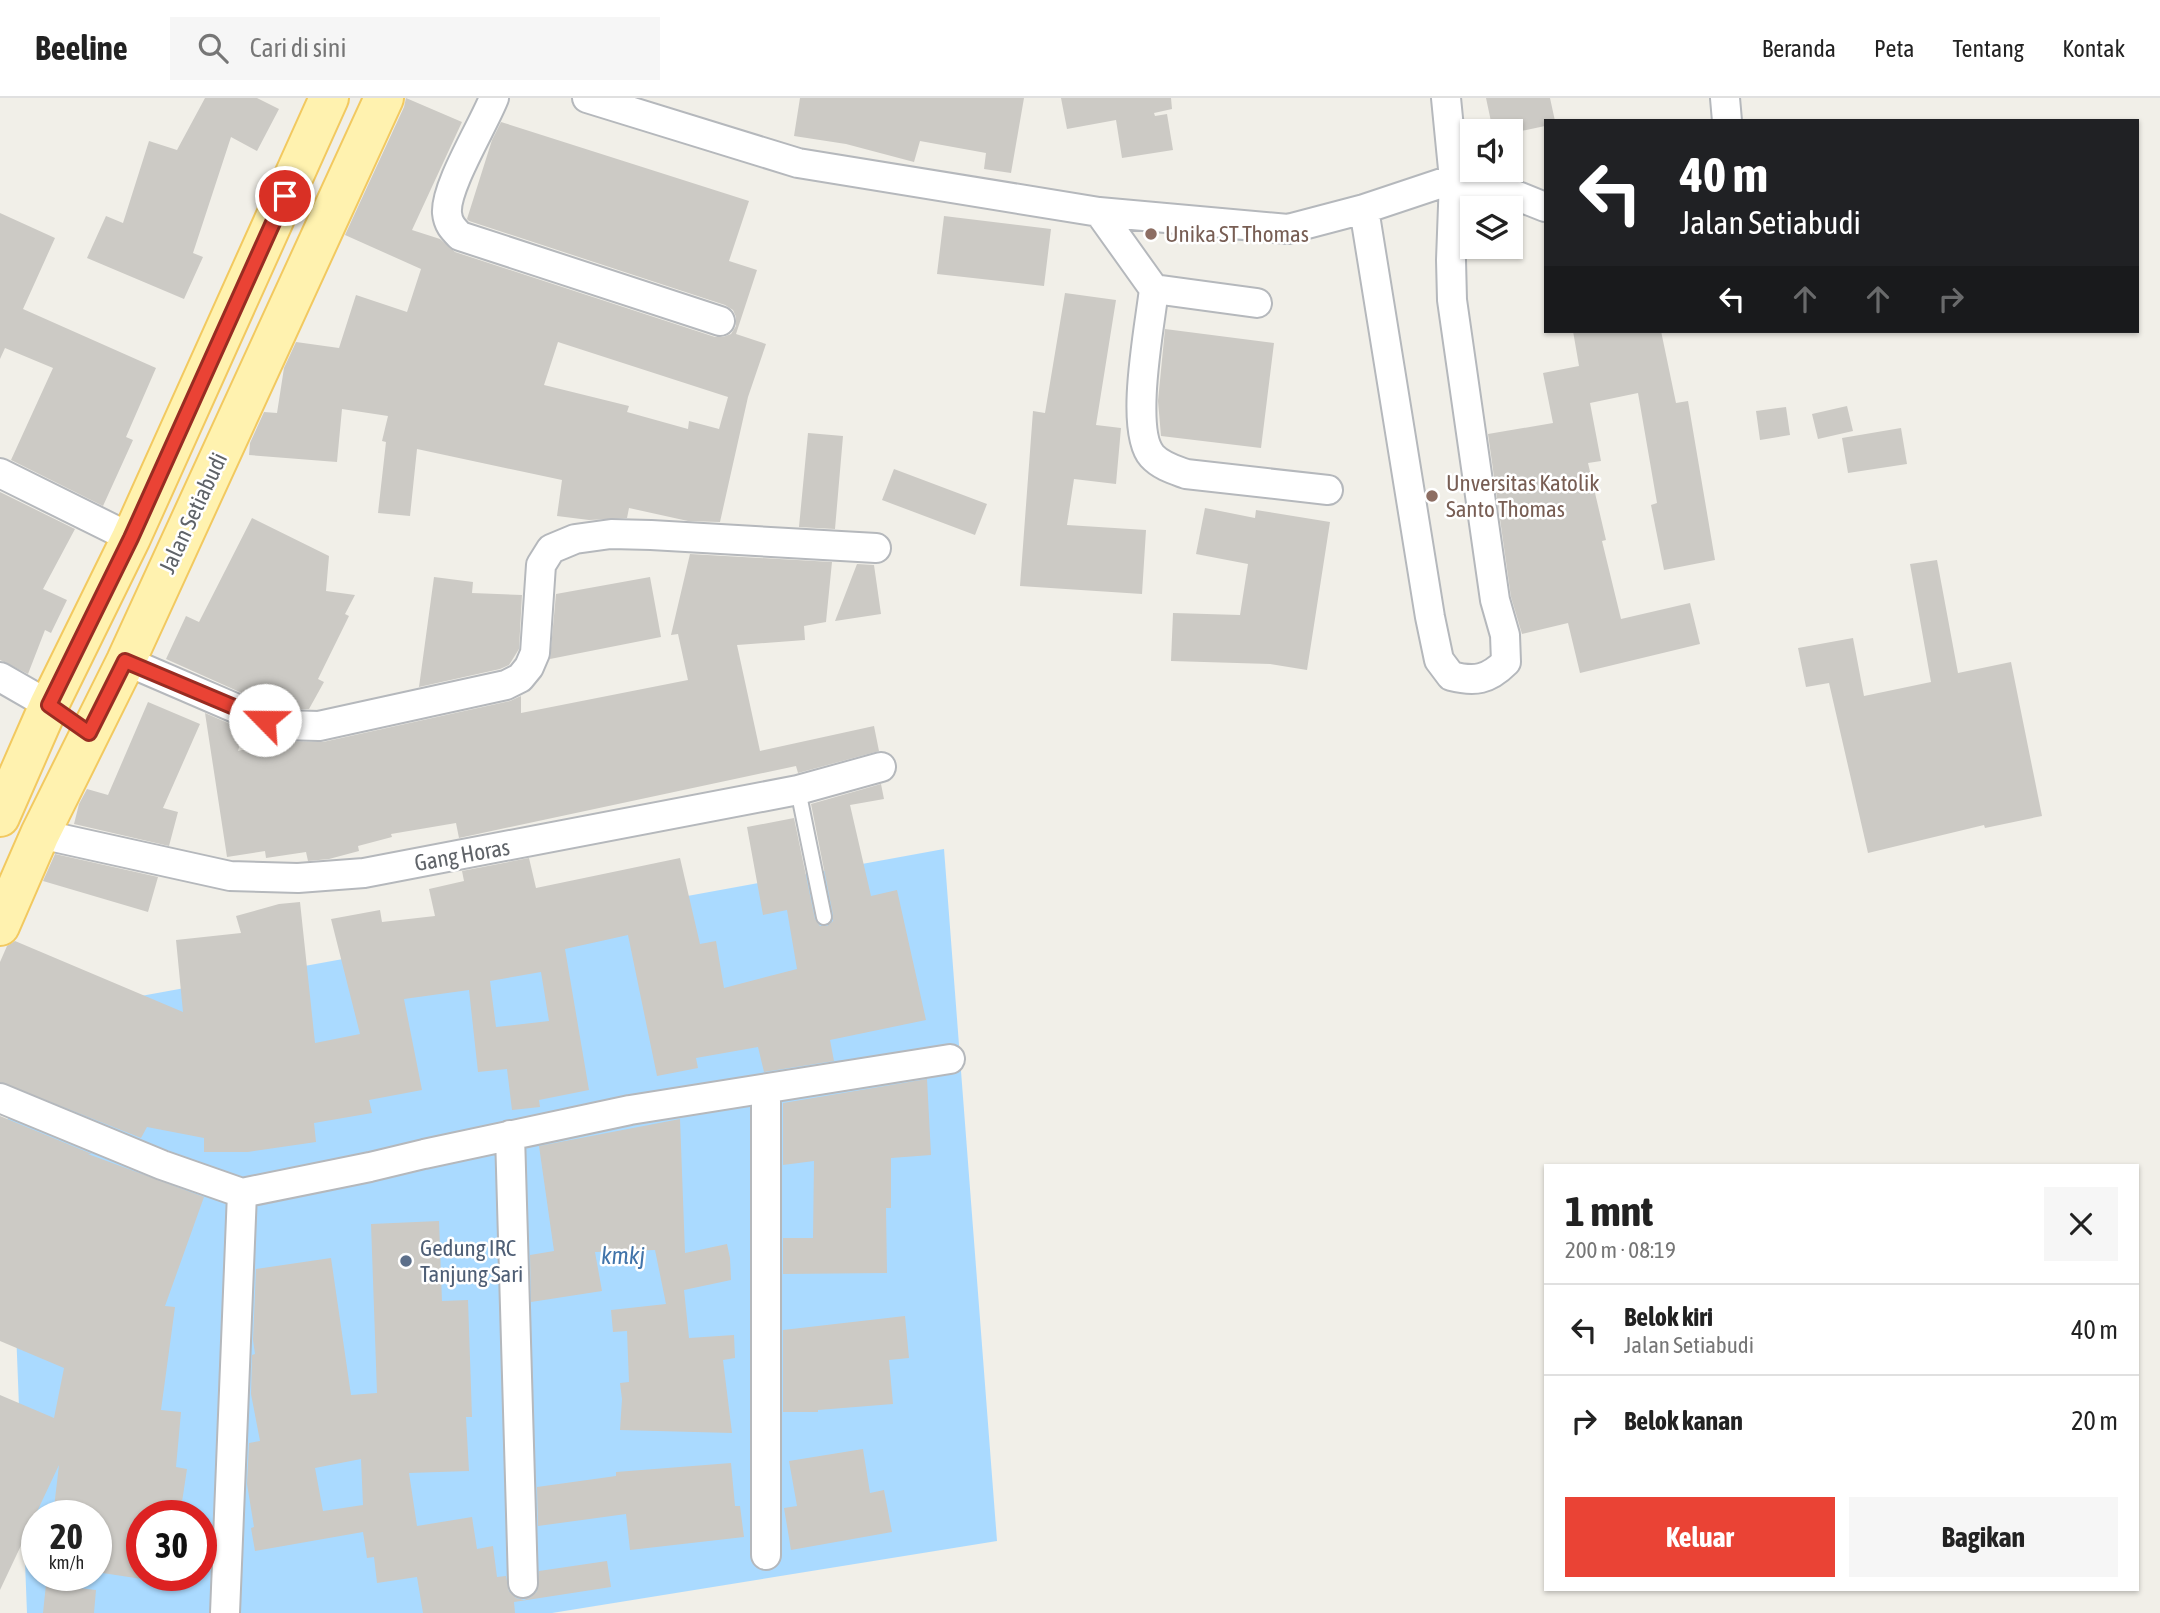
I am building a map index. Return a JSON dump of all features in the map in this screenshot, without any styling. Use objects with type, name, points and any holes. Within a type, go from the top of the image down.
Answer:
[{"type":"main road","name":"Jalan Setiabudi","points":[[0,817],[49,705],[131,538],[329,98]]},
{"type":"main road","name":"Jalan Setiabudi","points":[[0,926],[40,834],[125,661],[384,98]]},
{"type":"main road","points":[[49,705],[89,733]]},
{"type":"street","points":[[494,98],[449,195],[447,215],[452,228],[460,236],[720,321]]},
{"type":"street","points":[[587,98],[798,163],[1100,212],[1288,229],[1364,209],[1454,179],[1515,195],[1544,207]]},
{"type":"street","points":[[1364,209],[1439,660],[1451,676],[1470,681],[1494,674],[1506,662],[1452,300],[1454,179],[1446,98]]},
{"type":"street","points":[[1725,98],[1727,119]]},
{"type":"street","points":[[1100,212],[1154,289],[1140,409],[1144,437],[1151,456],[1171,469],[1186,474],[1328,490]]},
{"type":"street","points":[[1154,289],[1257,303]]},
{"type":"street","points":[[0,473],[131,538]]},
{"type":"street","points":[[125,661],[265,720],[282,725],[318,726],[506,685],[520,678],[535,653],[541,565],[551,549],[575,539],[611,534],[651,535],[876,548]]},
{"type":"street","points":[[0,677],[49,705]]},
{"type":"street","name":"Gang Horas","points":[[40,834],[230,876],[298,878],[364,873],[798,790],[881,767]]},
{"type":"street","points":[[0,1098],[162,1166],[242,1193],[630,1110],[950,1059]]},
{"type":"street","points":[[766,1089],[766,1555]]},
{"type":"street","points":[[510,1135],[523,1583]]},
{"type":"street","points":[[225,1613],[242,1193]]},
{"type":"lane","points":[[798,790],[824,917]]},
{"type":"water","name":"kmkj","points":[[944,849],[997,1541],[552,1613],[27,1613],[26,1591],[112,1591],[112,1500],[23,1500],[4,1021]]},
{"type":"building","points":[[205,98],[257,98],[279,109],[257,151],[231,137],[193,253],[203,257],[184,299],[87,258],[106,216],[123,223],[149,141],[177,150]]},
{"type":"building","points":[[406,98],[462,122],[412,230],[440,239],[455,252],[715,337],[731,334],[736,326],[733,310],[725,305],[467,219],[492,140],[501,122],[749,201],[729,261],[757,270],[736,334],[766,344],[748,397],[720,522],[688,521],[629,508],[627,518],[589,520],[557,516],[562,480],[417,449],[410,516],[378,513],[386,442],[382,441],[388,416],[342,409],[337,462],[249,455],[250,443],[264,412],[277,413],[284,368],[296,342],[339,348],[356,295],[407,312],[421,269],[345,235]],"holes":[[[558,342],[728,397],[719,429],[689,421],[688,429],[627,412],[629,406],[544,385]]]},
{"type":"building","points":[[800,98],[1024,98],[1011,173],[984,169],[986,153],[920,141],[914,162],[846,144],[794,136]]},
{"type":"building","points":[[1061,98],[1171,98],[1172,109],[1154,113],[1155,116],[1167,114],[1173,150],[1122,158],[1116,120],[1067,129]]},
{"type":"building","points":[[1486,98],[1550,98],[1555,119],[1544,119],[1544,126],[1523,131],[1523,119],[1490,119]]},
{"type":"building","points":[[0,213],[55,238],[23,309],[156,368],[126,437],[133,440],[103,506],[11,460],[53,368],[5,348],[0,359]]},
{"type":"building","points":[[944,216],[1051,229],[1044,286],[937,274]]},
{"type":"building","points":[[1065,293],[1116,300],[1096,425],[1121,428],[1116,484],[1074,479],[1067,525],[1146,530],[1142,594],[1020,586],[1033,411],[1045,413]]},
{"type":"building","points":[[1165,329],[1274,343],[1261,448],[1161,436],[1158,401]]},
{"type":"building","points":[[1573,333],[1661,333],[1676,403],[1688,401],[1715,560],[1664,570],[1651,505],[1657,503],[1638,393],[1590,403],[1601,461],[1588,463],[1606,540],[1602,541],[1621,619],[1690,603],[1700,644],[1580,673],[1568,623],[1522,634],[1511,597],[1488,434],[1553,423],[1543,373],[1579,366]]},
{"type":"building","points":[[1847,406],[1853,431],[1818,439],[1812,414]]},
{"type":"building","points":[[1786,407],[1790,435],[1760,440],[1756,411]]},
{"type":"building","points":[[1901,428],[1907,464],[1848,473],[1842,438]]},
{"type":"building","points":[[808,433],[843,436],[835,529],[799,527]]},
{"type":"building","points":[[894,469],[987,504],[975,535],[882,500]]},
{"type":"building","points":[[0,492],[75,529],[43,589],[67,600],[51,633],[45,630],[28,674],[0,660]]},
{"type":"building","points":[[1205,508],[1255,518],[1256,510],[1330,522],[1307,670],[1270,664],[1171,661],[1173,613],[1240,615],[1248,564],[1196,554]]},
{"type":"building","points":[[252,518],[329,556],[326,591],[355,595],[345,614],[349,616],[318,679],[324,682],[309,709],[291,709],[255,689],[253,698],[166,659],[186,616],[199,622]]},
{"type":"building","points":[[690,554],[832,562],[826,622],[804,626],[805,640],[737,645],[760,751],[874,726],[879,751],[798,773],[796,766],[459,838],[456,823],[391,834],[392,837],[358,846],[359,851],[329,859],[308,861],[306,852],[266,858],[265,851],[227,857],[205,713],[244,730],[238,751],[277,741],[323,742],[510,701],[521,696],[521,713],[688,680],[678,634],[671,635]]},
{"type":"building","points":[[1937,560],[1958,673],[2011,662],[2042,816],[1985,828],[1984,825],[1868,853],[1829,683],[1806,687],[1798,648],[1853,638],[1864,696],[1931,682],[1910,564]]},
{"type":"building","points":[[857,564],[874,565],[881,614],[835,621]]},
{"type":"building","points":[[434,577],[473,582],[472,593],[522,595],[519,649],[509,665],[419,687]]},
{"type":"building","points":[[650,577],[661,637],[550,659],[556,594]]},
{"type":"building","points":[[148,702],[200,724],[163,808],[178,812],[169,846],[74,824],[79,804],[87,789],[108,795]]},
{"type":"building","points":[[881,784],[884,799],[850,805],[871,896],[897,890],[926,1020],[830,1040],[834,1061],[764,1072],[758,1047],[696,1058],[698,1068],[657,1076],[628,935],[565,949],[589,1090],[539,1100],[540,1107],[512,1110],[507,1069],[478,1072],[469,990],[404,999],[422,1090],[369,1100],[372,1113],[314,1123],[316,1142],[248,1152],[204,1152],[204,1138],[147,1127],[141,1138],[0,1082],[0,962],[7,946],[15,941],[183,1012],[176,940],[241,933],[236,916],[279,904],[300,902],[315,1043],[360,1034],[331,919],[380,910],[382,922],[435,916],[429,889],[464,881],[462,871],[529,858],[536,888],[680,858],[700,944],[716,941],[724,988],[797,969],[787,910],[763,915],[747,827],[794,818],[815,919],[820,926],[827,926],[833,921],[833,915],[811,804]],"holes":[[[541,972],[549,1021],[496,1027],[490,981]]]},
{"type":"building","points":[[55,854],[158,877],[148,912],[43,881]]},
{"type":"building","points":[[927,1079],[931,1155],[891,1158],[891,1208],[886,1208],[887,1273],[783,1274],[783,1238],[813,1238],[814,1161],[783,1165],[783,1103]]},
{"type":"building","points":[[0,1116],[92,1154],[88,1154],[204,1197],[165,1306],[175,1307],[161,1410],[181,1412],[176,1467],[187,1469],[182,1500],[126,1500],[126,1577],[112,1574],[112,1500],[55,1500],[59,1465],[42,1500],[21,1500],[21,1546],[0,1590],[0,1395],[54,1418],[64,1368],[0,1341]]},
{"type":"building","points":[[680,1119],[685,1253],[727,1244],[731,1280],[684,1290],[689,1338],[734,1335],[735,1358],[723,1360],[732,1433],[620,1430],[620,1383],[629,1382],[627,1331],[613,1332],[611,1310],[666,1304],[655,1250],[595,1252],[602,1291],[531,1302],[530,1255],[554,1251],[539,1146]]},
{"type":"building","points":[[439,1221],[442,1301],[468,1300],[472,1417],[466,1417],[469,1471],[409,1473],[417,1526],[472,1517],[477,1549],[493,1546],[497,1577],[506,1576],[509,1591],[516,1598],[524,1600],[537,1591],[539,1571],[607,1561],[611,1587],[514,1602],[515,1613],[423,1613],[417,1577],[377,1583],[374,1557],[367,1558],[363,1532],[255,1551],[247,1484],[249,1443],[260,1441],[251,1394],[252,1355],[255,1354],[253,1340],[256,1269],[331,1258],[351,1395],[377,1393],[371,1224]],"holes":[[[361,1459],[363,1505],[323,1511],[315,1468]]]},
{"type":"building","points":[[905,1316],[909,1358],[889,1360],[893,1404],[818,1412],[783,1412],[783,1330]]},
{"type":"building","points":[[863,1449],[870,1493],[884,1490],[892,1532],[791,1550],[784,1508],[797,1506],[789,1461]]},
{"type":"building","points":[[731,1463],[735,1506],[740,1506],[744,1537],[630,1550],[626,1514],[538,1526],[537,1487],[616,1476],[616,1472]]},
{"type":"building","points":[[45,1591],[96,1591],[94,1613],[43,1613]]},
{"type":"place","name":"Unika ST Thomas","points":[[1151,234]]},
{"type":"place","name":"Unversitas Katolik Santo Thomas","points":[[1432,496]]},
{"type":"place","name":"Gedung IRC Tanjung Sari","points":[[406,1261]]},
{"type":"route","points":[[265,720],[125,661],[89,733],[49,705],[131,538],[285,196]]}]
